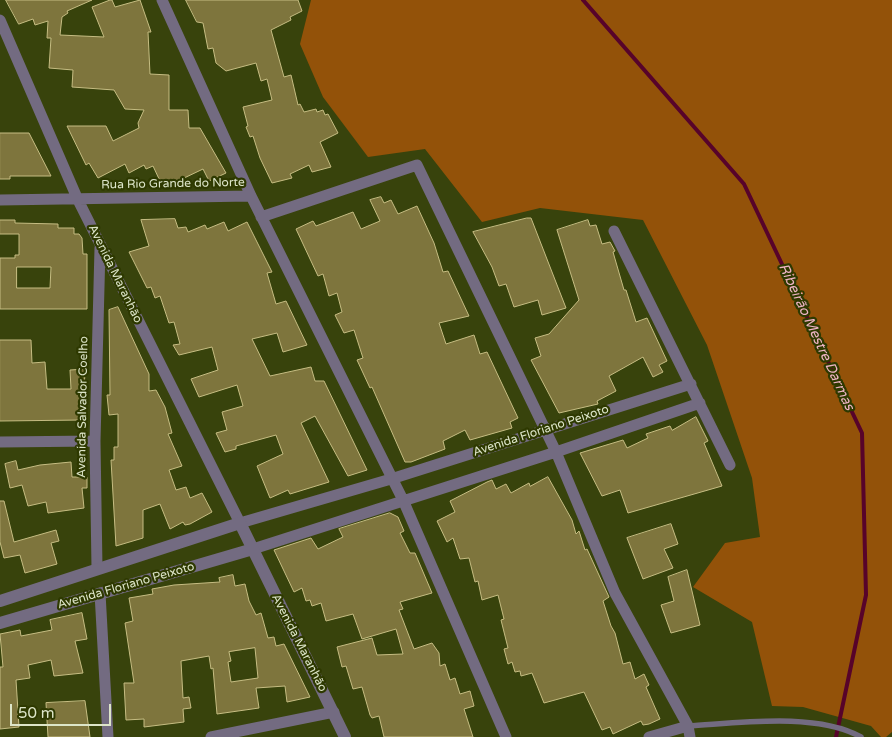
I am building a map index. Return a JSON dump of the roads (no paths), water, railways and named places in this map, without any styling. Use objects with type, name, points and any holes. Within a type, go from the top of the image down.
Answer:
[{"type":"street","name":"Rua Rio Grande do Norte","points":[[0,200],[251,196],[162,0]]},
{"type":"street","name":"Avenida Maranhão","points":[[0,20],[78,200],[240,523]]},
{"type":"street","points":[[261,216],[417,165],[556,452],[615,593],[689,732],[649,737]]},
{"type":"street","points":[[251,196],[403,500],[506,737]]},
{"type":"street","points":[[614,231],[730,465]]},
{"type":"street","name":"Avenida Salvador Coelho","points":[[97,568],[95,441],[100,245]]},
{"type":"street","name":"Avenida Floriano Peixoto","points":[[0,601],[240,523],[391,479],[691,384]]},
{"type":"street","name":"Avenida Floriano Peixoto","points":[[0,623],[253,550],[556,452],[700,403]]},
{"type":"street","points":[[0,442],[95,441]]},
{"type":"street","points":[[240,523],[253,550]]},
{"type":"street","name":"Avenida Maranhão","points":[[253,550],[345,737]]},
{"type":"street","points":[[100,593],[108,737]]},
{"type":"street","points":[[211,737],[334,712]]},
{"type":"lane","points":[[689,732],[768,721],[826,725],[841,728],[861,737]]},
{"type":"waterway","name":"Ribeirão Mestre Darmas","points":[[583,0],[744,184],[862,433],[866,595],[836,737]]}]
